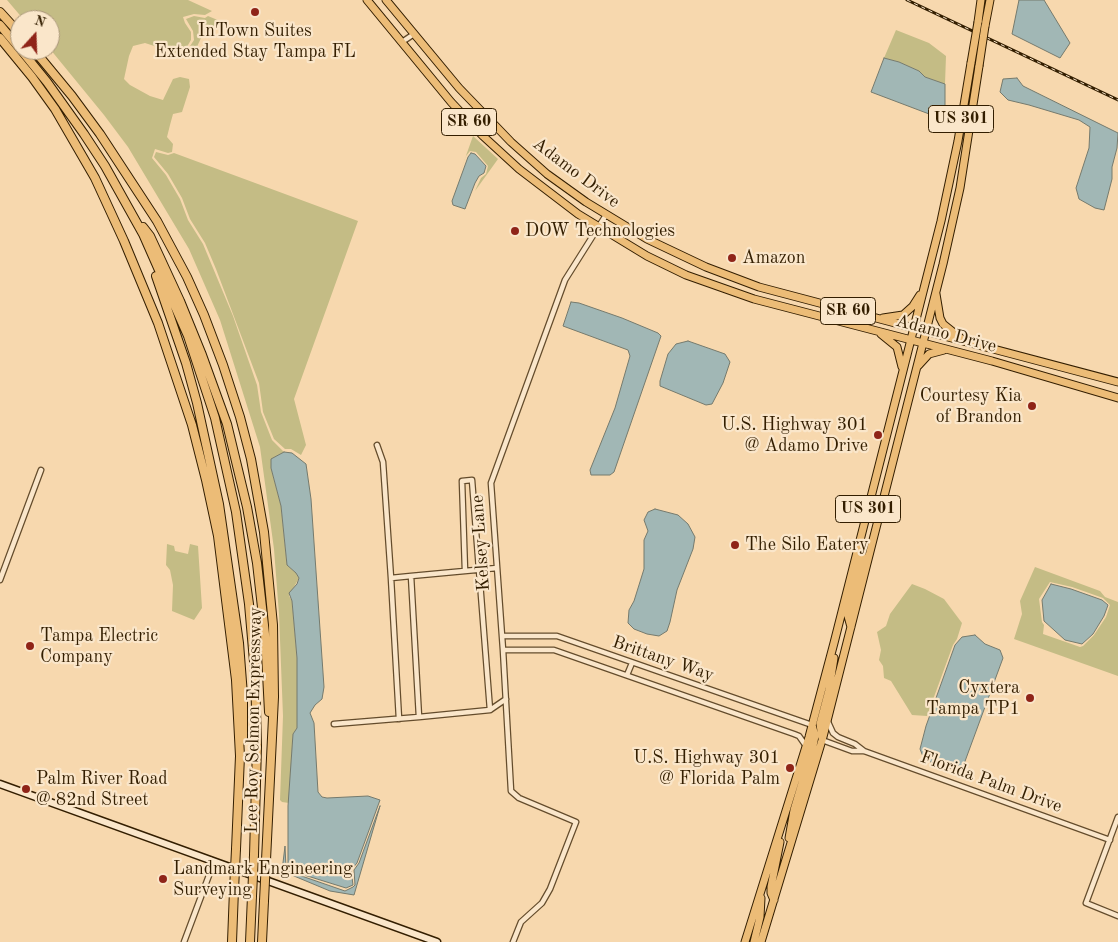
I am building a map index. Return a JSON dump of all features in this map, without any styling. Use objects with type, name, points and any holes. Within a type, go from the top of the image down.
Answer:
[{"type":"highway","points":[[0,12],[10,23]]},
{"type":"highway","points":[[0,25],[10,36]]},
{"type":"highway","name":"Lee Roy Selmon Expressway","points":[[0,38],[43,93],[85,160],[136,268],[172,362],[192,425],[218,536],[236,680],[240,756],[232,942]]},
{"type":"highway","points":[[29,60],[67,109],[100,159],[143,234],[188,336],[221,441],[236,512],[248,595],[255,673],[257,746],[250,942]]},
{"type":"highway","name":"Lee Roy Selmon Expressway","points":[[42,60],[100,134],[157,221],[196,296],[223,365],[246,438],[264,532],[273,625],[272,724],[262,942]]},
{"type":"highway","points":[[131,212],[150,236],[180,301],[227,424],[247,507],[257,563],[264,634],[268,708],[272,724]]},
{"type":"highway","points":[[143,234],[143,243],[160,287],[190,379],[219,504],[239,643],[244,732],[240,756]]},
{"type":"main road","name":"Adamo Drive","points":[[367,0],[450,102],[501,153],[543,189],[598,227],[671,268],[719,288],[776,306],[923,342],[1118,398]]},
{"type":"main road","name":"Adamo Drive","points":[[386,0],[459,88],[511,142],[554,179],[606,215],[672,252],[732,278],[782,294],[1118,382]]},
{"type":"main road","name":"US 301","points":[[745,942],[812,725],[914,329],[951,175],[981,0]]},
{"type":"main road","name":"US 301","points":[[761,942],[822,740],[936,291],[958,197],[990,0]]},
{"type":"main road","points":[[876,319],[893,318],[903,315],[914,306],[924,288]]},
{"type":"main road","points":[[936,291],[943,324],[968,343]]},
{"type":"main road","points":[[879,332],[899,350],[902,374]]},
{"type":"main road","points":[[916,370],[930,354],[947,350]]},
{"type":"main road","points":[[851,627],[848,616],[862,559],[862,554],[858,550]]},
{"type":"main road","points":[[822,740],[820,724],[829,690],[834,659],[834,643]]},
{"type":"main road","points":[[789,851],[789,836],[794,810],[815,736],[812,725]]},
{"type":"main road","points":[[774,900],[771,887],[788,805]]},
{"type":"main road","points":[[754,942],[760,917],[760,894]]},
{"type":"street","points":[[402,42],[414,34]]},
{"type":"street","name":"Kelsey Lane","points":[[513,942],[521,922],[542,903],[550,889],[576,822],[519,798],[511,791],[491,483],[565,280],[606,215]]},
{"type":"street","points":[[377,445],[383,462],[392,578],[399,719]]},
{"type":"street","points":[[0,580],[41,470]]},
{"type":"street","points":[[465,571],[462,481],[472,480],[490,710]]},
{"type":"street","points":[[392,578],[497,568]]},
{"type":"street","points":[[411,576],[419,717]]},
{"type":"street","name":"Brittany Way","points":[[502,636],[556,636],[812,725]]},
{"type":"street","name":"Brittany Way","points":[[503,650],[554,650],[719,706],[794,734],[799,736],[806,746]]},
{"type":"street","points":[[627,675],[632,663]]},
{"type":"street","points":[[719,706],[723,694]]},
{"type":"street","points":[[334,724],[490,710],[506,699]]},
{"type":"street","name":"Florida Palm Drive","points":[[827,720],[833,733],[855,744],[864,751],[1110,840]]},
{"type":"street","name":"Florida Palm Drive","points":[[822,740],[852,751],[864,751]]},
{"type":"street","points":[[0,784],[437,942]]},
{"type":"street","points":[[1118,817],[1086,904],[1118,916]]},
{"type":"street","points":[[184,942],[214,862]]},
{"type":"shaded area","points":[[7,0],[188,0],[212,11],[205,15],[194,14],[183,17],[191,32],[191,40],[182,55],[145,43],[133,46],[124,79],[130,85],[150,96],[163,100],[173,79],[180,77],[189,79],[190,87],[182,112],[173,114],[167,137],[173,144],[172,152],[168,153],[155,149],[152,158],[166,175],[180,199],[188,220],[203,244],[233,316],[257,385],[261,412],[272,440],[284,452],[272,459],[271,468],[281,506],[287,565],[299,578],[289,596],[292,601],[297,658],[297,728],[293,734],[289,803],[280,800],[283,716],[279,614],[274,549],[260,447],[220,320],[189,249],[128,147],[59,60],[60,10],[16,10]]},
{"type":"shaded area","points":[[194,16],[205,18],[208,16],[220,21],[202,36],[193,55],[183,57],[194,40],[193,31],[186,19]]},
{"type":"shaded area","points":[[896,30],[929,43],[946,56],[945,84],[925,77],[919,71],[899,62],[884,58]]},
{"type":"shaded area","points":[[473,136],[498,159],[475,191],[481,178],[486,174],[488,166],[476,152],[470,151],[466,156],[457,181]]},
{"type":"shaded area","points":[[156,152],[168,155],[174,153],[358,221],[294,399],[306,445],[301,455],[291,449],[285,449],[274,439],[263,412],[259,383],[216,269],[205,243],[190,219],[182,198],[168,174],[154,157]]},
{"type":"shaded area","points":[[167,544],[174,546],[175,551],[188,554],[190,544],[198,546],[202,608],[194,620],[172,611],[173,585],[170,570],[166,565]]},
{"type":"shaded area","points":[[1035,567],[1100,591],[1105,597],[1118,602],[1118,676],[1014,639],[1022,614],[1020,601]],"holes":[[[1050,582],[1072,587],[1103,598],[1110,605],[1106,617],[1094,635],[1080,647],[1043,634],[1044,625],[1039,599]]]},
{"type":"shaded area","points":[[912,584],[944,599],[962,623],[927,716],[912,715],[891,681],[884,678],[883,666],[879,660],[881,650],[877,632],[886,626],[890,614]]},
{"type":"water","points":[[1019,0],[1044,0],[1070,43],[1060,58],[1012,34]]},
{"type":"water","points":[[884,58],[899,62],[919,71],[925,77],[945,84],[945,120],[871,92]]},
{"type":"water","points":[[1017,78],[1023,86],[1118,133],[1117,148],[1112,167],[1112,179],[1104,210],[1095,208],[1079,199],[1076,188],[1089,148],[1090,127],[1079,120],[1008,100],[1000,92],[1003,79]]},
{"type":"water","points":[[471,153],[475,154],[486,166],[484,173],[479,176],[475,183],[465,209],[453,205],[452,201]]},
{"type":"water","points":[[571,302],[622,318],[661,336],[614,472],[610,475],[591,475],[590,470],[615,408],[630,356],[628,350],[563,326]]},
{"type":"water","points":[[688,341],[725,354],[730,362],[723,383],[712,404],[706,405],[660,386],[668,354],[676,344]]},
{"type":"water","points":[[284,452],[292,453],[306,464],[311,499],[324,687],[322,699],[310,713],[314,723],[318,792],[322,797],[327,798],[368,796],[380,800],[357,863],[351,870],[353,885],[346,888],[301,874],[288,867],[288,806],[293,734],[297,728],[297,658],[292,601],[289,593],[297,584],[299,578],[287,565],[281,506],[271,468],[271,459]]},
{"type":"water","points":[[655,509],[678,515],[688,524],[695,537],[693,549],[677,590],[667,631],[659,636],[634,629],[628,623],[629,610],[634,601],[644,569],[644,540],[648,531],[644,520],[648,512]]},
{"type":"water","points":[[1051,584],[1102,600],[1108,605],[1104,616],[1093,634],[1082,644],[1065,640],[1044,621],[1042,600]]},
{"type":"water","points":[[975,635],[985,644],[1000,650],[1003,658],[964,764],[958,769],[944,768],[924,759],[920,749],[926,726],[955,645],[962,637]]},
{"type":"water","points":[[380,806],[354,895],[330,891],[282,871],[285,846],[286,868],[290,872],[345,891],[353,887],[355,885],[354,870],[359,863]]},
{"type":"railway","points":[[907,0],[1118,100]]},
{"type":"place","name":"InTown Suites Extended Stay Tampa FL","points":[[255,12]]},
{"type":"place","name":"DOW Technologies","points":[[515,231]]},
{"type":"place","name":"Amazon","points":[[732,258]]},
{"type":"place","name":"Courtesy Kia of Brandon","points":[[1032,406]]},
{"type":"place","name":"U.S. Highway 301 @ Adamo Drive","points":[[878,435]]},
{"type":"place","name":"The Silo Eatery","points":[[735,545]]},
{"type":"place","name":"Tampa Electric Company","points":[[30,646]]},
{"type":"place","name":"Cyxtera Tampa TP1","points":[[1030,698]]},
{"type":"place","name":"U.S. Highway 301 @ Florida Palm","points":[[790,768]]},
{"type":"place","name":"Palm River Road @ 82nd Street","points":[[26,789]]},
{"type":"place","name":"Landmark Engineering Surveying","points":[[163,879]]}]
